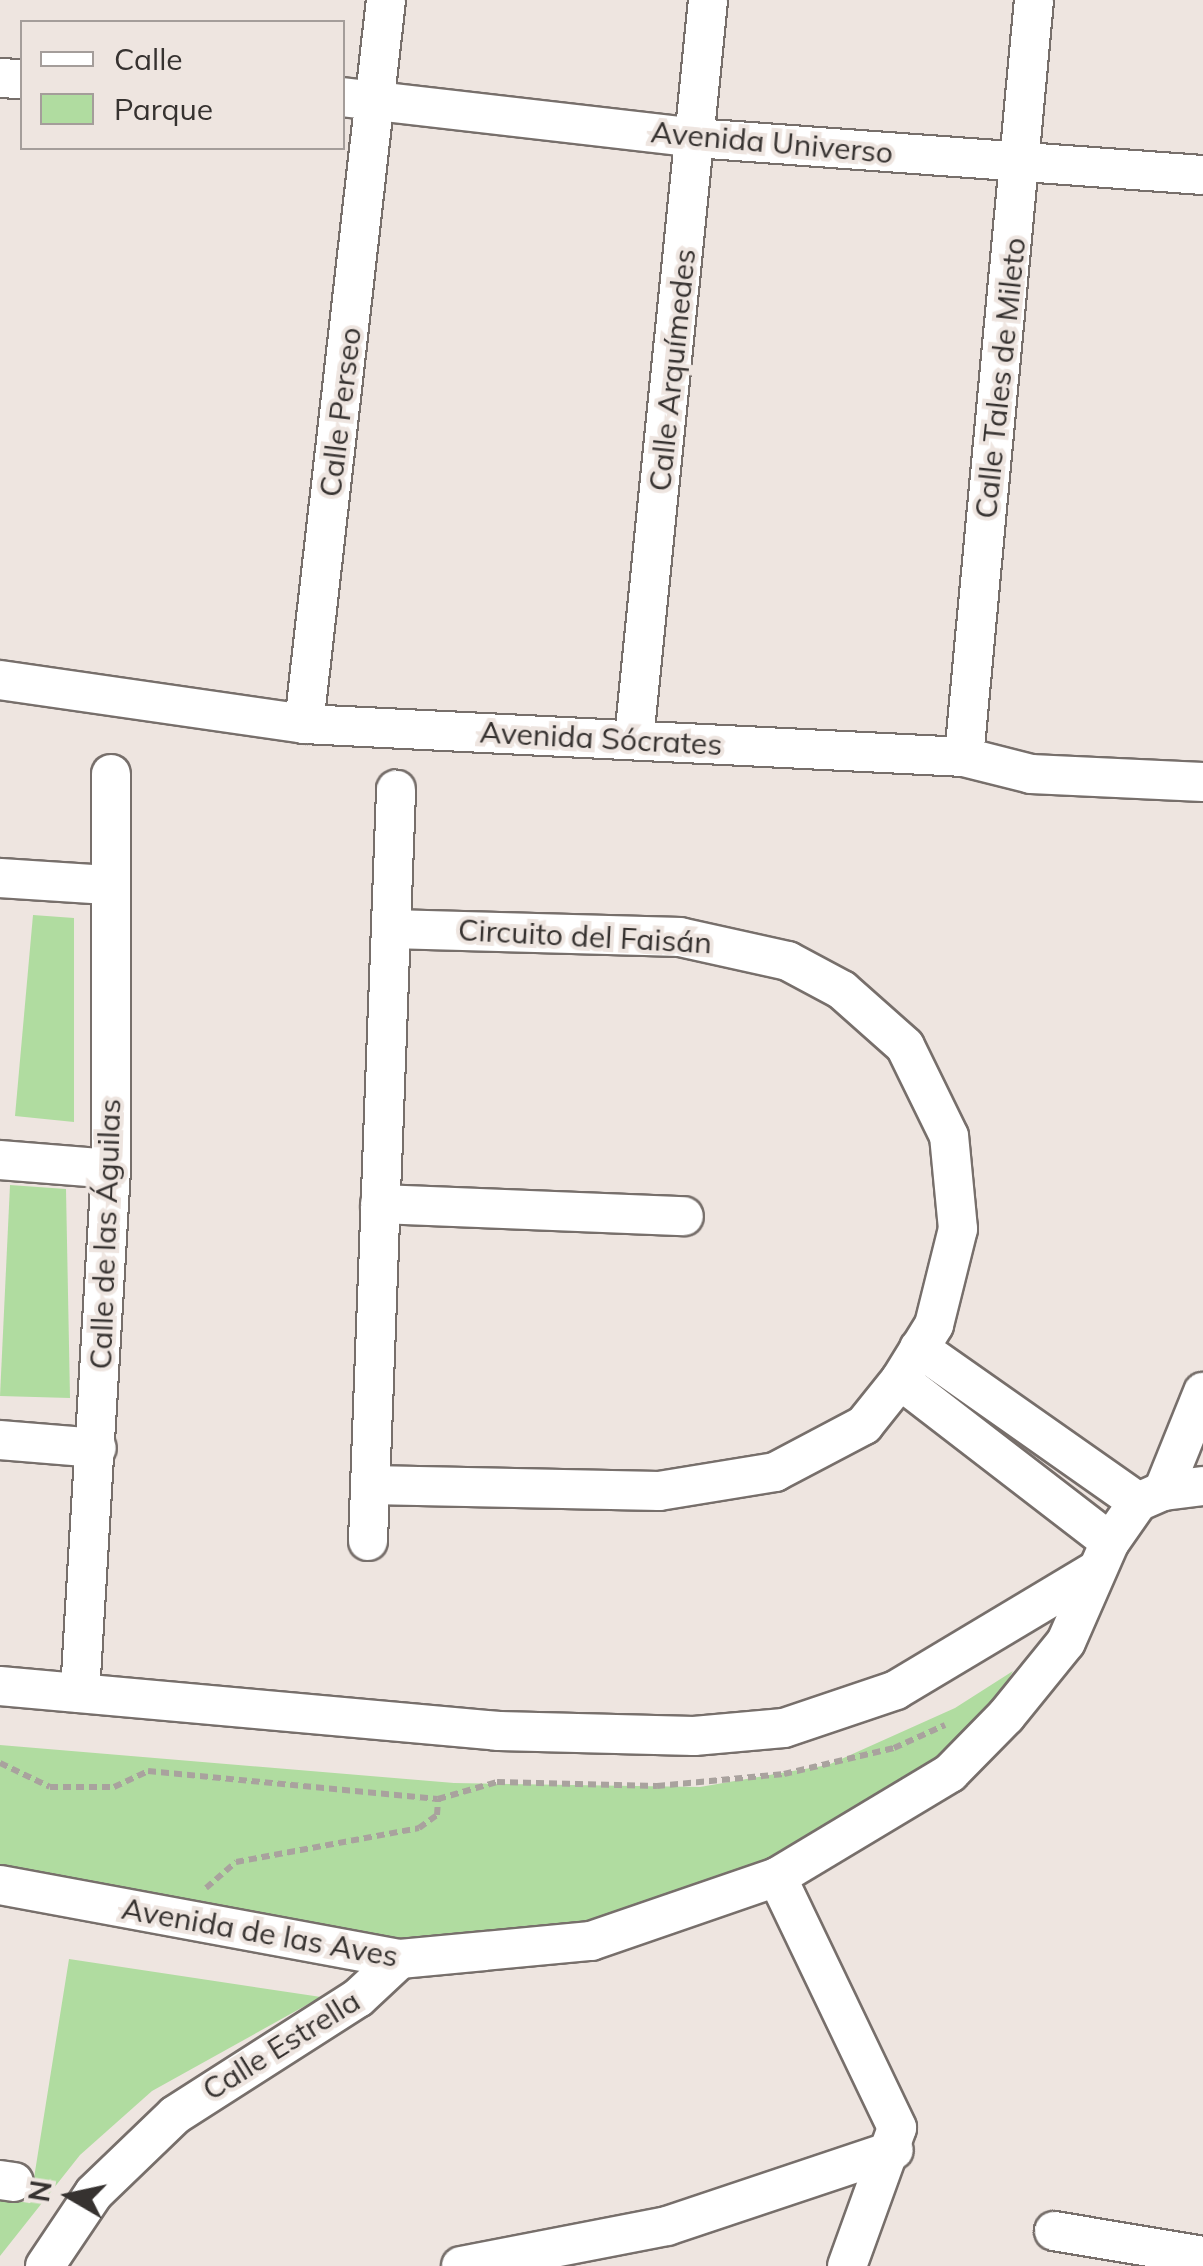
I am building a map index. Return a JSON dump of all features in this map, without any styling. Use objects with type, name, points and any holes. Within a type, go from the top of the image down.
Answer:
[{"type":"street","name":"Calle Perseo","points":[[304,724],[360,98],[386,0]]},
{"type":"street","name":"Calle Arquímedes","points":[[634,739],[708,0]]},
{"type":"street","name":"Calle Tales de Mileto","points":[[964,757],[1034,0]]},
{"type":"street","name":"Avenida Universo","points":[[360,98],[695,138],[1203,175]]},
{"type":"street","name":"Avenida Sócrates","points":[[0,680],[304,724],[964,757],[1032,774],[1203,782]]},
{"type":"street","name":"Calle de las Águilas","points":[[80,1693],[110,1169],[111,774]]},
{"type":"street","points":[[368,1542],[396,790]]},
{"type":"street","points":[[0,878],[108,886]]},
{"type":"street","name":"Circuito del Faisán","points":[[370,1486],[596,1492],[727,1484],[831,1445],[864,1425],[910,1364],[950,1274],[956,1185],[927,1083],[880,1019],[788,961],[733,944],[391,929]]},
{"type":"street","points":[[0,1160],[110,1169]]},
{"type":"street","points":[[380,1204],[684,1216]]},
{"type":"street","points":[[910,1364],[1151,1496],[1203,1486]]},
{"type":"street","points":[[910,1364],[1101,1557]]},
{"type":"street","name":"Avenida de las Aves","points":[[0,1886],[400,1959],[591,1941],[777,1877],[950,1774],[1066,1642],[1101,1557],[1151,1496],[1203,1392]]},
{"type":"street","points":[[0,1440],[97,1448]]},
{"type":"street","name":"Avenida de las Aves","points":[[0,1686],[500,1731],[694,1736],[784,1728],[896,1690],[1101,1557]]},
{"type":"street","points":[[777,1877],[892,2113],[894,2150],[847,2266]]},
{"type":"street","name":"Calle Estrella","points":[[45,2266],[94,2192],[175,2115],[358,1998],[400,1959]]},
{"type":"street","points":[[461,2266],[667,2226],[894,2150]]},
{"type":"street","points":[[1054,2231],[1150,2256],[1203,2256]]},
{"type":"path","points":[[0,1763],[50,1787],[114,1787],[148,1771],[438,1800],[497,1782],[657,1786],[784,1774],[894,1748],[966,1715]]},
{"type":"path","points":[[197,1896],[236,1862],[419,1828],[438,1815],[438,1800]]},
{"type":"green space","points":[[33,915],[74,918],[74,1122],[15,1116]]},
{"type":"green space","points":[[10,1185],[66,1189],[70,1398],[0,1396]]},
{"type":"green space","points":[[1013,1671],[981,1728],[862,1818],[736,1892],[485,1961],[0,1890],[0,1745],[454,1783],[700,1787],[828,1765],[955,1708]]},
{"type":"green space","points":[[69,1959],[321,1997],[152,2091],[80,2155],[0,2256],[0,2199],[30,2203]]}]
